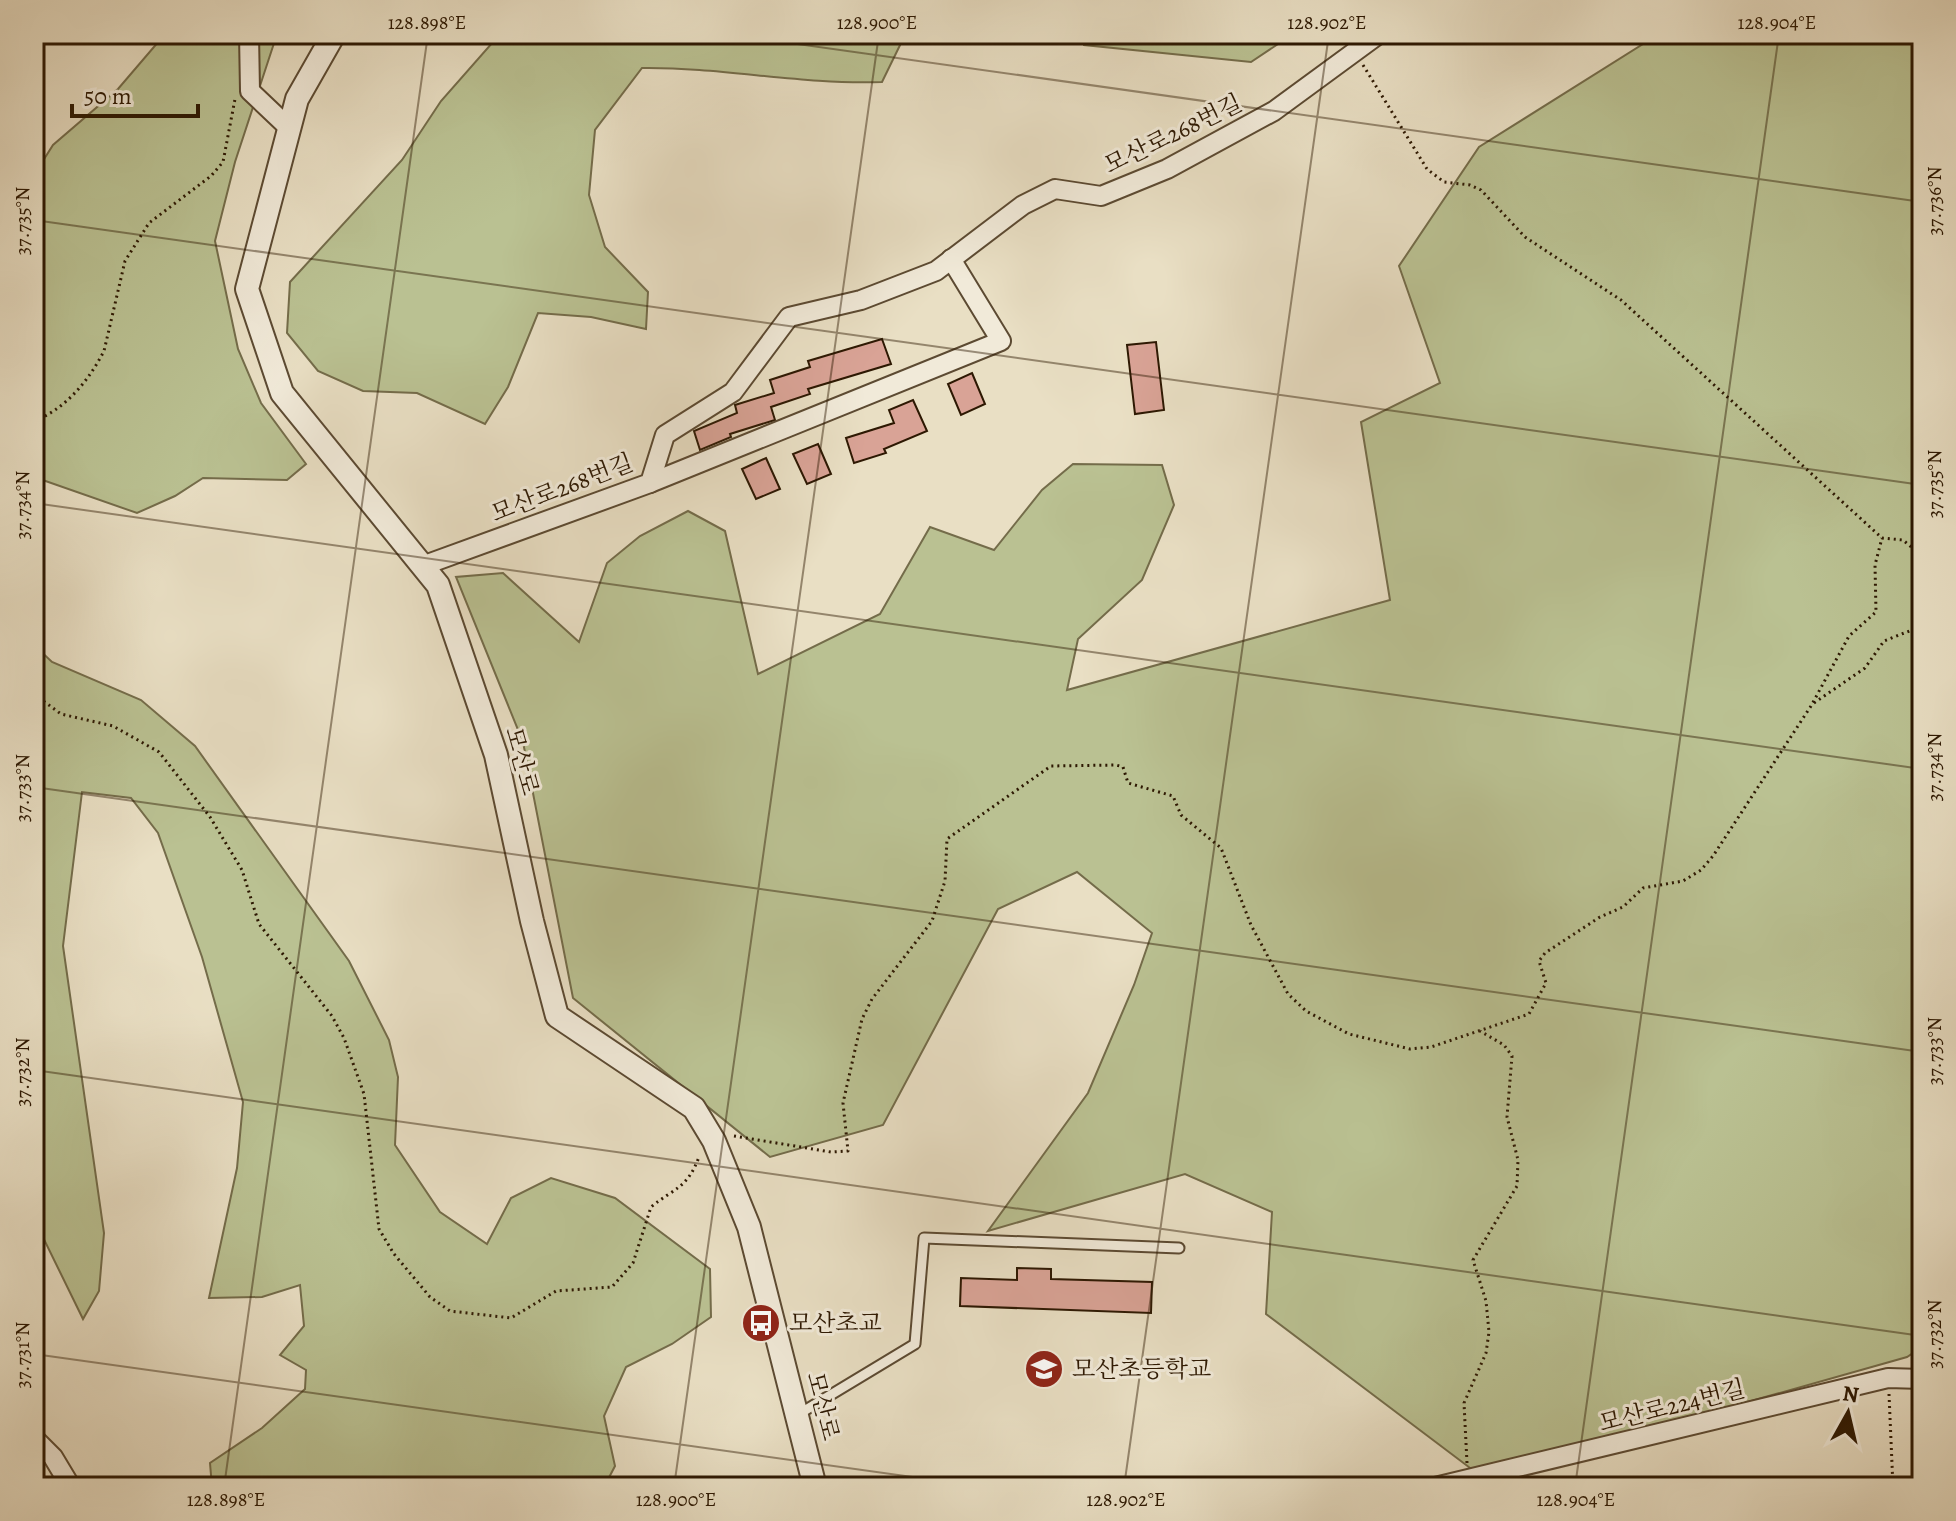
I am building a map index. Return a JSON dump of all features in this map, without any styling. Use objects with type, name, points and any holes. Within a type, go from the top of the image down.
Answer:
[{"type":"street","points":[[249,34],[250,91],[289,128]]},
{"type":"street","name":"모산로","points":[[334,34],[297,99],[247,289],[282,393],[438,585],[496,755],[532,921],[557,1016],[694,1108],[714,1141],[749,1227],[799,1414],[815,1487]]},
{"type":"street","name":"모산로268번길","points":[[422,566],[650,483],[665,435],[733,392],[789,317],[861,300],[936,271],[1023,205],[1055,189],[1101,196],[1167,169],[1274,111],[1379,34]]},
{"type":"street","points":[[650,483],[1001,341],[951,259]]},
{"type":"street","name":"모산로224번길","points":[[1435,1487],[1888,1378],[1922,1379]]},
{"type":"street","points":[[34,1438],[53,1457],[71,1487]]},
{"type":"lane","points":[[799,1414],[915,1344],[924,1238],[1179,1248]]},
{"type":"path","points":[[1355,52],[1427,169],[1444,182],[1470,185],[1481,190],[1525,237],[1621,300],[1882,538],[1903,540],[1922,556]]},
{"type":"path","points":[[34,421],[71,400],[98,364],[104,351],[120,275],[142,232],[223,162],[235,89]]},
{"type":"path","points":[[34,694],[61,714],[113,726],[159,752],[210,817],[242,870],[259,924],[338,1025],[364,1094],[379,1229],[394,1254],[440,1307],[464,1314],[511,1318],[556,1291],[612,1287],[633,1263],[651,1207],[683,1185],[696,1168],[700,1153],[726,1135],[831,1152],[848,1151],[843,1103],[862,1019],[872,999],[932,921],[945,881],[947,839],[1035,774],[1062,764],[1123,767],[1128,783],[1173,796],[1181,815],[1221,848],[1251,925],[1288,994],[1306,1011],[1349,1034],[1410,1049],[1431,1047],[1520,1019],[1534,1010],[1546,983],[1539,961],[1545,953],[1600,917],[1623,907],[1643,888],[1683,881],[1701,870],[1811,706],[1849,636],[1876,612],[1875,565],[1882,538]]},
{"type":"path","points":[[1811,706],[1865,668],[1884,641],[1922,626]]},
{"type":"path","points":[[1466,1481],[1464,1403],[1486,1353],[1489,1332],[1486,1301],[1473,1260],[1513,1196],[1519,1173],[1507,1117],[1512,1056],[1504,1045],[1480,1031]]},
{"type":"path","points":[[1888,1378],[1893,1487]]},
{"type":"green space","points":[[165,34],[277,34],[235,162],[215,241],[238,349],[261,403],[306,464],[287,480],[203,478],[175,496],[137,513],[34,477],[34,175],[53,145],[118,89]]},
{"type":"green space","points":[[500,34],[896,34],[903,39],[882,82],[822,81],[642,68],[595,130],[589,195],[605,247],[648,292],[646,329],[591,317],[538,313],[508,387],[485,424],[417,393],[363,391],[318,371],[287,333],[290,282],[402,160],[441,101]]},
{"type":"green space","points":[[1081,34],[1293,34],[1251,62],[1084,45]]},
{"type":"green space","points":[[1659,34],[1922,34],[1922,1347],[1907,1357],[1482,1477],[1266,1314],[1272,1212],[1185,1174],[988,1231],[1088,1093],[1134,985],[1152,933],[1077,872],[998,909],[883,1125],[770,1157],[573,998],[523,742],[456,577],[503,573],[579,642],[607,563],[640,536],[688,511],[725,531],[758,674],[880,614],[930,527],[994,550],[1042,490],[1073,464],[1162,465],[1174,505],[1142,580],[1078,639],[1067,690],[1390,600],[1361,422],[1440,383],[1399,266],[1479,147]]},
{"type":"green space","points":[[34,645],[52,662],[141,700],[195,746],[349,961],[389,1040],[398,1077],[395,1145],[440,1212],[487,1244],[511,1198],[551,1178],[615,1198],[710,1269],[711,1317],[672,1344],[626,1367],[604,1416],[615,1466],[604,1487],[212,1487],[210,1463],[262,1428],[305,1389],[306,1370],[280,1355],[304,1326],[300,1285],[262,1297],[209,1298],[237,1168],[243,1102],[202,957],[158,833],[131,798],[82,792],[63,946],[104,1233],[99,1291],[83,1319],[34,1219]]},
{"type":"building","points":[[882,339],[891,364],[808,389],[810,394],[771,407],[775,420],[730,434],[731,437],[700,450],[694,431],[737,413],[735,405],[774,393],[770,380],[810,367],[808,361]]},
{"type":"building","points":[[1156,342],[1164,410],[1135,414],[1127,345]]},
{"type":"building","points":[[972,373],[985,404],[961,415],[948,384]]},
{"type":"building","points":[[913,400],[927,431],[884,449],[886,453],[854,463],[846,438],[894,423],[889,410]]},
{"type":"building","points":[[818,444],[831,474],[807,484],[793,454]]},
{"type":"building","points":[[766,458],[780,489],[756,499],[742,469]]},
{"type":"building","points":[[1017,1268],[1051,1269],[1051,1279],[1152,1282],[1151,1313],[960,1306],[961,1278],[1017,1280]]},
{"type":"place","name":"모산초교","points":[[761,1323]]},
{"type":"place","name":"모산초등학교","points":[[1044,1369]]}]
